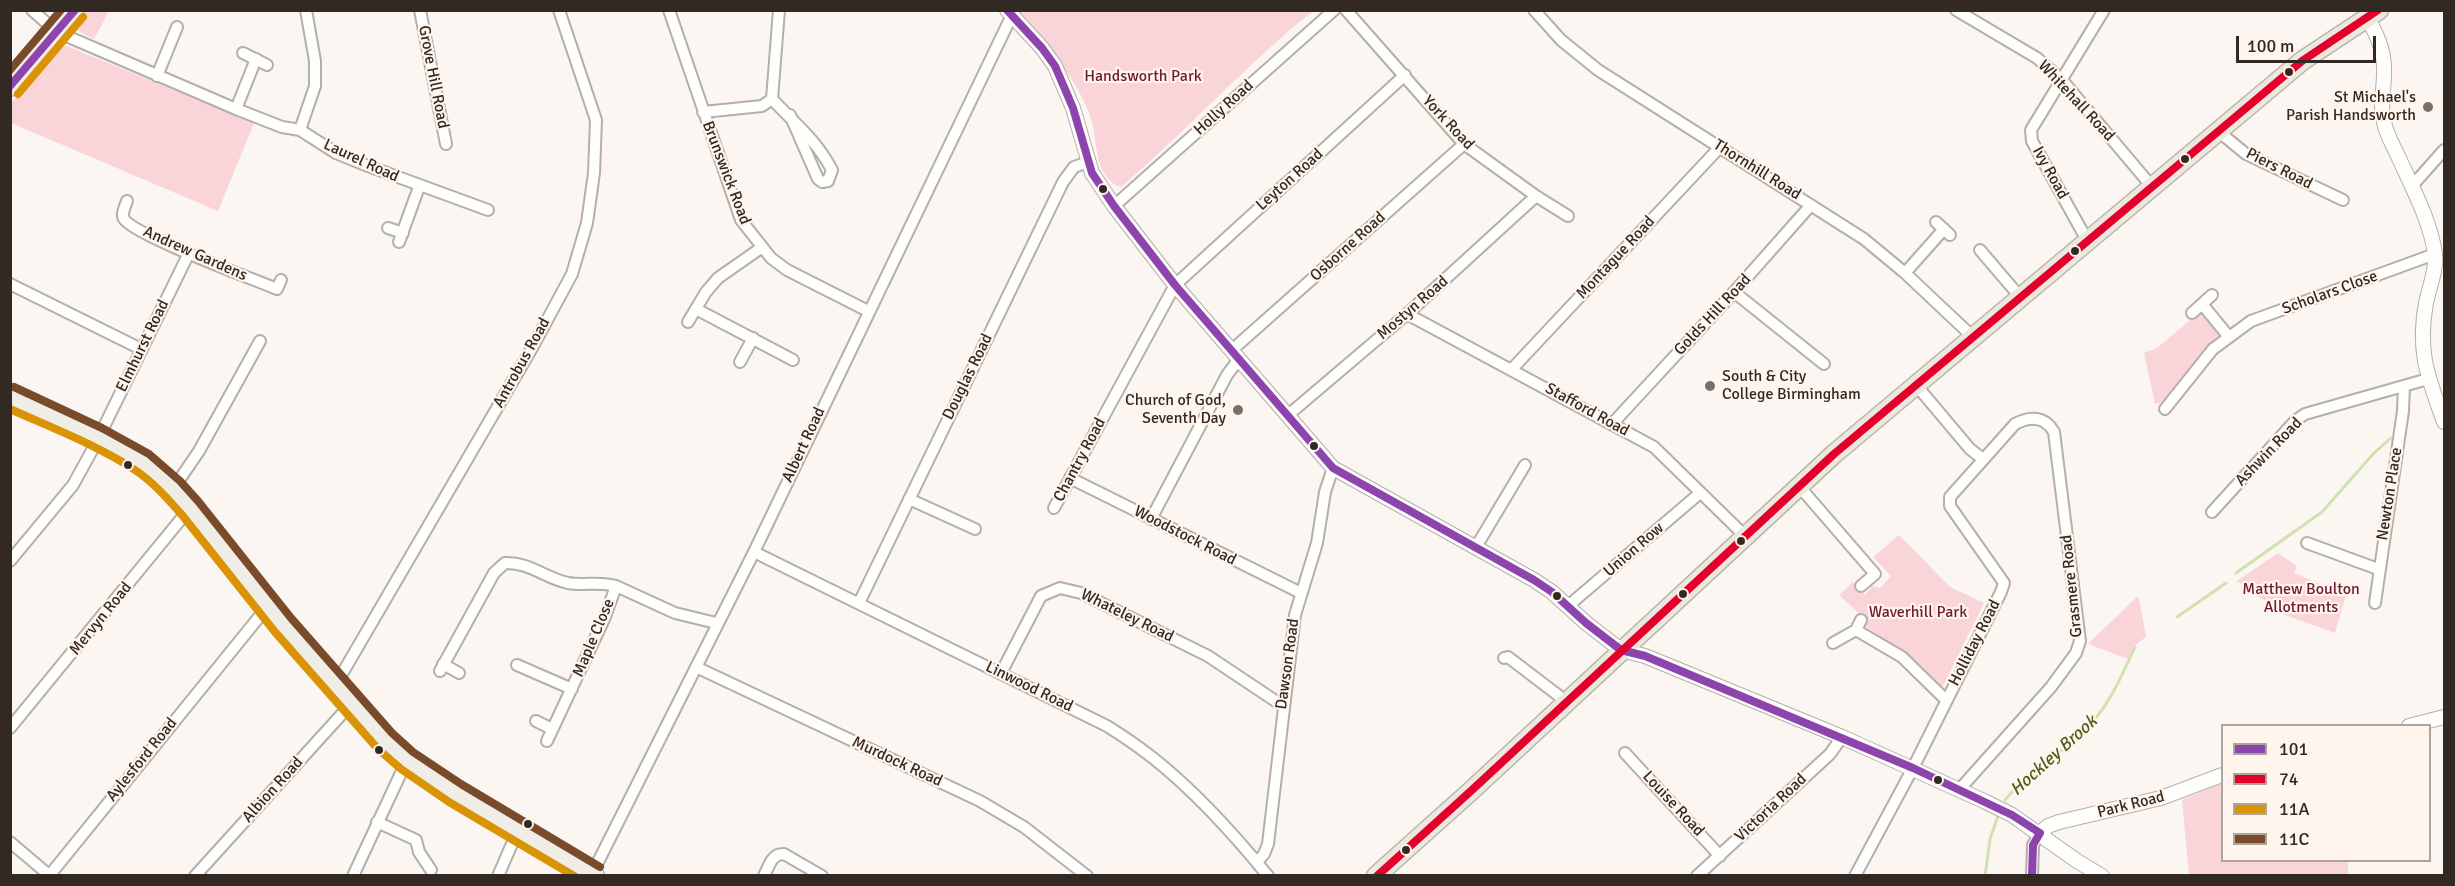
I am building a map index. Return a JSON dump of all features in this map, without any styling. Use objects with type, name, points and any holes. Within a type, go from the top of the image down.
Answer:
[{"type":"highway","points":[[1377,876],[1799,486],[2302,61],[2367,13]]},
{"type":"main road","points":[[10,87],[75,10]]},
{"type":"main road","points":[[10,397],[98,438],[142,462],[173,489],[190,508],[333,684],[369,725],[407,760],[448,788],[593,875]]},
{"type":"street","name":"Laurel Road","points":[[32,10],[58,32],[157,76],[282,127],[300,130],[336,153],[419,187],[488,210]]},
{"type":"street","points":[[300,130],[315,86],[315,60],[306,10]]},
{"type":"street","name":"Grove Hill Road","points":[[420,10],[447,144]]},
{"type":"street","name":"Antrobus Road","points":[[333,684],[339,679],[572,274],[587,223],[594,173],[596,120],[559,10]]},
{"type":"street","name":"Brunswick Road","points":[[669,10],[741,220],[761,248],[787,270],[868,311]]},
{"type":"street","points":[[772,99],[779,10]]},
{"type":"street","name":"Holly Road","points":[[1114,206],[1334,10]]},
{"type":"street","name":"York Road","points":[[1346,10],[1464,144],[1568,216]]},
{"type":"street","name":"Thornhill Road","points":[[1533,10],[1561,40],[1598,70],[1864,239],[1905,273],[1974,338]]},
{"type":"street","name":"Whitehall Road","points":[[1956,10],[2037,58],[2062,80],[2153,188]]},
{"type":"street","name":"Ivy Road","points":[[2083,246],[2032,141],[2031,130],[2104,10]]},
{"type":"street","points":[[1010,13],[1055,66],[1073,108],[1088,162],[1098,183],[1114,206],[1175,285],[1333,468],[1534,580],[1621,650],[1645,656],[1842,737],[1959,790],[2012,815],[2102,876]]},
{"type":"street","name":"Albert Road","points":[[593,875],[716,623],[754,552],[1010,13]]},
{"type":"street","points":[[2367,13],[2383,54],[2382,112],[2384,125],[2412,186],[2438,261],[2426,304],[2422,335],[2423,358],[2428,379],[2445,422]]},
{"type":"street","points":[[157,76],[177,26]]},
{"type":"street","points":[[243,53],[267,65]]},
{"type":"street","points":[[236,109],[255,59]]},
{"type":"street","name":"Leyton Road","points":[[1175,285],[1405,75]]},
{"type":"street","points":[[703,112],[762,106],[772,99]]},
{"type":"street","points":[[772,99],[790,115],[807,132],[827,160],[832,170],[828,180],[822,182],[818,179],[790,115]]},
{"type":"street","name":"Piers Road","points":[[2218,131],[2246,154],[2343,200]]},
{"type":"street","name":"Osborne Road","points":[[1151,519],[1236,355],[1464,144]]},
{"type":"street","name":"Montague Road","points":[[1512,369],[1720,147]]},
{"type":"street","points":[[2412,186],[2445,150]]},
{"type":"street","name":"Douglas Road","points":[[859,603],[1063,182],[1074,167],[1088,162]]},
{"type":"street","points":[[388,228],[401,237],[419,187]]},
{"type":"street","name":"Mostyn Road","points":[[1287,416],[1407,314],[1536,196]]},
{"type":"street","name":"Andrew Gardens","points":[[127,201],[122,214],[125,220],[189,253],[277,289],[281,280]]},
{"type":"street","name":"Golds Hill Road","points":[[1613,423],[1811,205]]},
{"type":"street","points":[[1905,273],[1943,229]]},
{"type":"street","points":[[688,322],[706,292],[718,278],[761,248]]},
{"type":"street","points":[[1980,250],[2021,298]]},
{"type":"street","name":"Elmhurst Road","points":[[10,561],[74,484],[189,253]]},
{"type":"street","name":"Scholars Close","points":[[2165,409],[2198,367],[2229,337],[2251,321],[2438,261]]},
{"type":"street","points":[[10,284],[141,349]]},
{"type":"street","name":"Chantry Road","points":[[1054,508],[1175,285]]},
{"type":"street","points":[[1734,292],[1824,364]]},
{"type":"street","points":[[2192,313],[2212,295]]},
{"type":"street","points":[[2202,304],[2229,337]]},
{"type":"street","points":[[696,309],[793,360]]},
{"type":"street","name":"Stafford Road","points":[[1407,314],[1654,447],[1744,535]]},
{"type":"street","points":[[740,362],[753,338]]},
{"type":"street","points":[[173,489],[199,451],[260,341]]},
{"type":"street","points":[[2404,386],[2428,379]]},
{"type":"street","points":[[1916,385],[1970,449],[1983,459]]},
{"type":"street","name":"Ashwin Road","points":[[2212,512],[2295,421],[2305,414],[2404,386]]},
{"type":"street","name":"Newton Place","points":[[2375,603],[2378,569],[2403,411],[2404,386]]},
{"type":"street","name":"Grasmere Road","points":[[1959,790],[2051,687],[2076,653],[2080,641],[2054,432],[2046,423],[2038,419],[2023,420],[2015,424],[1983,459]]},
{"type":"street","name":"Holliday Road","points":[[1855,876],[1912,768],[2004,583],[1949,502],[1953,492],[1983,459]]},
{"type":"street","points":[[1476,547],[1525,465]]},
{"type":"street","name":"Dawson Road","points":[[1257,862],[1264,854],[1268,844],[1294,615],[1317,543],[1324,492],[1333,468]]},
{"type":"street","name":"Woodstock Road","points":[[1070,478],[1301,593]]},
{"type":"street","points":[[1799,486],[1875,574],[1861,586]]},
{"type":"street","name":"Union Row","points":[[1568,606],[1700,493]]},
{"type":"street","points":[[909,498],[975,529]]},
{"type":"street","name":"Mervyn Road","points":[[10,728],[190,508]]},
{"type":"street","points":[[2307,543],[2378,569]]},
{"type":"street","name":"Linwood Road","points":[[754,552],[1107,726],[1154,758],[1198,798],[1268,876]]},
{"type":"street","points":[[459,673],[442,668],[494,573],[505,563],[518,563],[570,584],[616,585],[675,613],[716,623]]},
{"type":"street","name":"Maple Close","points":[[547,741],[605,617],[616,585]]},
{"type":"street","name":"Whateley Road","points":[[1001,674],[1041,596],[1059,588],[1081,593],[1208,656],[1283,706]]},
{"type":"street","name":"Aylesford Road","points":[[10,842],[49,875],[268,606]]},
{"type":"street","points":[[1833,643],[1858,625],[1902,657],[1946,700]]},
{"type":"street","points":[[1504,658],[1508,657],[1567,702]]},
{"type":"street","name":"Maple Close","points":[[518,665],[572,690]]},
{"type":"street","name":"Murdock Road","points":[[696,666],[980,801],[1024,827],[1087,876]]},
{"type":"street","name":"Albion Road","points":[[195,876],[351,704]]},
{"type":"street","points":[[2417,724],[2445,717]]},
{"type":"street","points":[[536,721],[552,729]]},
{"type":"street","name":"Victoria Road","points":[[1697,876],[1830,754],[1842,737]]},
{"type":"street","name":"Louise Road","points":[[1625,753],[1720,856]]},
{"type":"street","points":[[353,876],[407,760]]},
{"type":"street","name":"Park Road","points":[[2040,833],[2048,826],[2059,822],[2161,798],[2221,776]]},
{"type":"street","points":[[377,822],[416,840],[419,852],[431,870]]},
{"type":"street","points":[[498,876],[518,830]]},
{"type":"street","points":[[2032,876],[2034,844],[2040,833]]},
{"type":"street","points":[[764,876],[774,856],[779,853],[822,876]]},
{"type":"green space","points":[[85,11],[109,11],[94,39],[76,28],[77,22]]},
{"type":"green space","name":"Handsworth Park","points":[[1018,11],[1313,11],[1264,53],[1121,187],[1112,183],[1102,169],[1092,122],[1079,92],[1060,63]]},
{"type":"green space","points":[[62,44],[254,123],[218,211],[11,123],[11,103]]},
{"type":"green space","points":[[2201,311],[2221,336],[2168,400],[2155,404],[2144,353],[2157,348]]},
{"type":"green space","name":"Waverhill Park","points":[[1899,535],[1950,587],[1984,603],[1942,688],[1902,652],[1864,625],[1865,619],[1839,595],[1853,582],[1865,595],[1872,586],[1880,588],[1891,576],[1873,557]]},
{"type":"green space","name":"Matthew Boulton Allotments","points":[[2278,553],[2297,566],[2294,573],[2346,595],[2335,633],[2285,615],[2237,581]]},
{"type":"green space","points":[[2137,597],[2146,637],[2134,646],[2128,659],[2088,644]]},
{"type":"green space","points":[[2221,783],[2221,862],[2348,862],[2348,875],[2189,875],[2182,800]]},
{"type":"waterway","name":"Hockley Brook","points":[[2236,573],[2322,512],[2374,453],[2391,438]]},
{"type":"waterway","name":"Hockley Brook","points":[[2177,617],[2226,583]]},
{"type":"waterway","name":"Hockley Brook","points":[[2005,800],[2091,724],[2113,693],[2135,647]]},
{"type":"waterway","name":"Hockley Brook","points":[[1985,876],[1990,839],[1998,816]]},
{"type":"transit line","name":"11C","points":[[10,70],[61,10]]},
{"type":"transit line","name":"101","points":[[10,86],[75,10]]},
{"type":"transit line","name":"101","points":[[1007,10],[1042,48],[1055,66],[1073,108],[1092,173],[1114,206],[1175,285],[1333,468],[1534,580],[1552,592],[1586,623],[1621,650],[1645,656],[1913,768],[2012,815],[2040,833],[2033,845],[2032,876]]},
{"type":"transit line","name":"74","points":[[1377,876],[1834,454],[2302,61],[2378,10]]},
{"type":"transit line","name":"11A","points":[[18,94],[83,17]]},
{"type":"transit line","name":"11C","points":[[14,387],[102,428],[149,454],[180,481],[198,501],[291,618],[392,733],[413,752],[461,784],[600,867]]},
{"type":"transit line","name":"11A","points":[[10,409],[74,437],[135,470],[148,480],[182,515],[275,632],[378,749],[401,769],[449,802],[574,876]]},
{"type":"place","name":"St Michael's Parish Handsworth","points":[[2428,107]]},
{"type":"place","name":"South & City College Birmingham","points":[[1710,386]]},
{"type":"place","name":"Church of God, Seventh Day","points":[[1238,410]]}]
